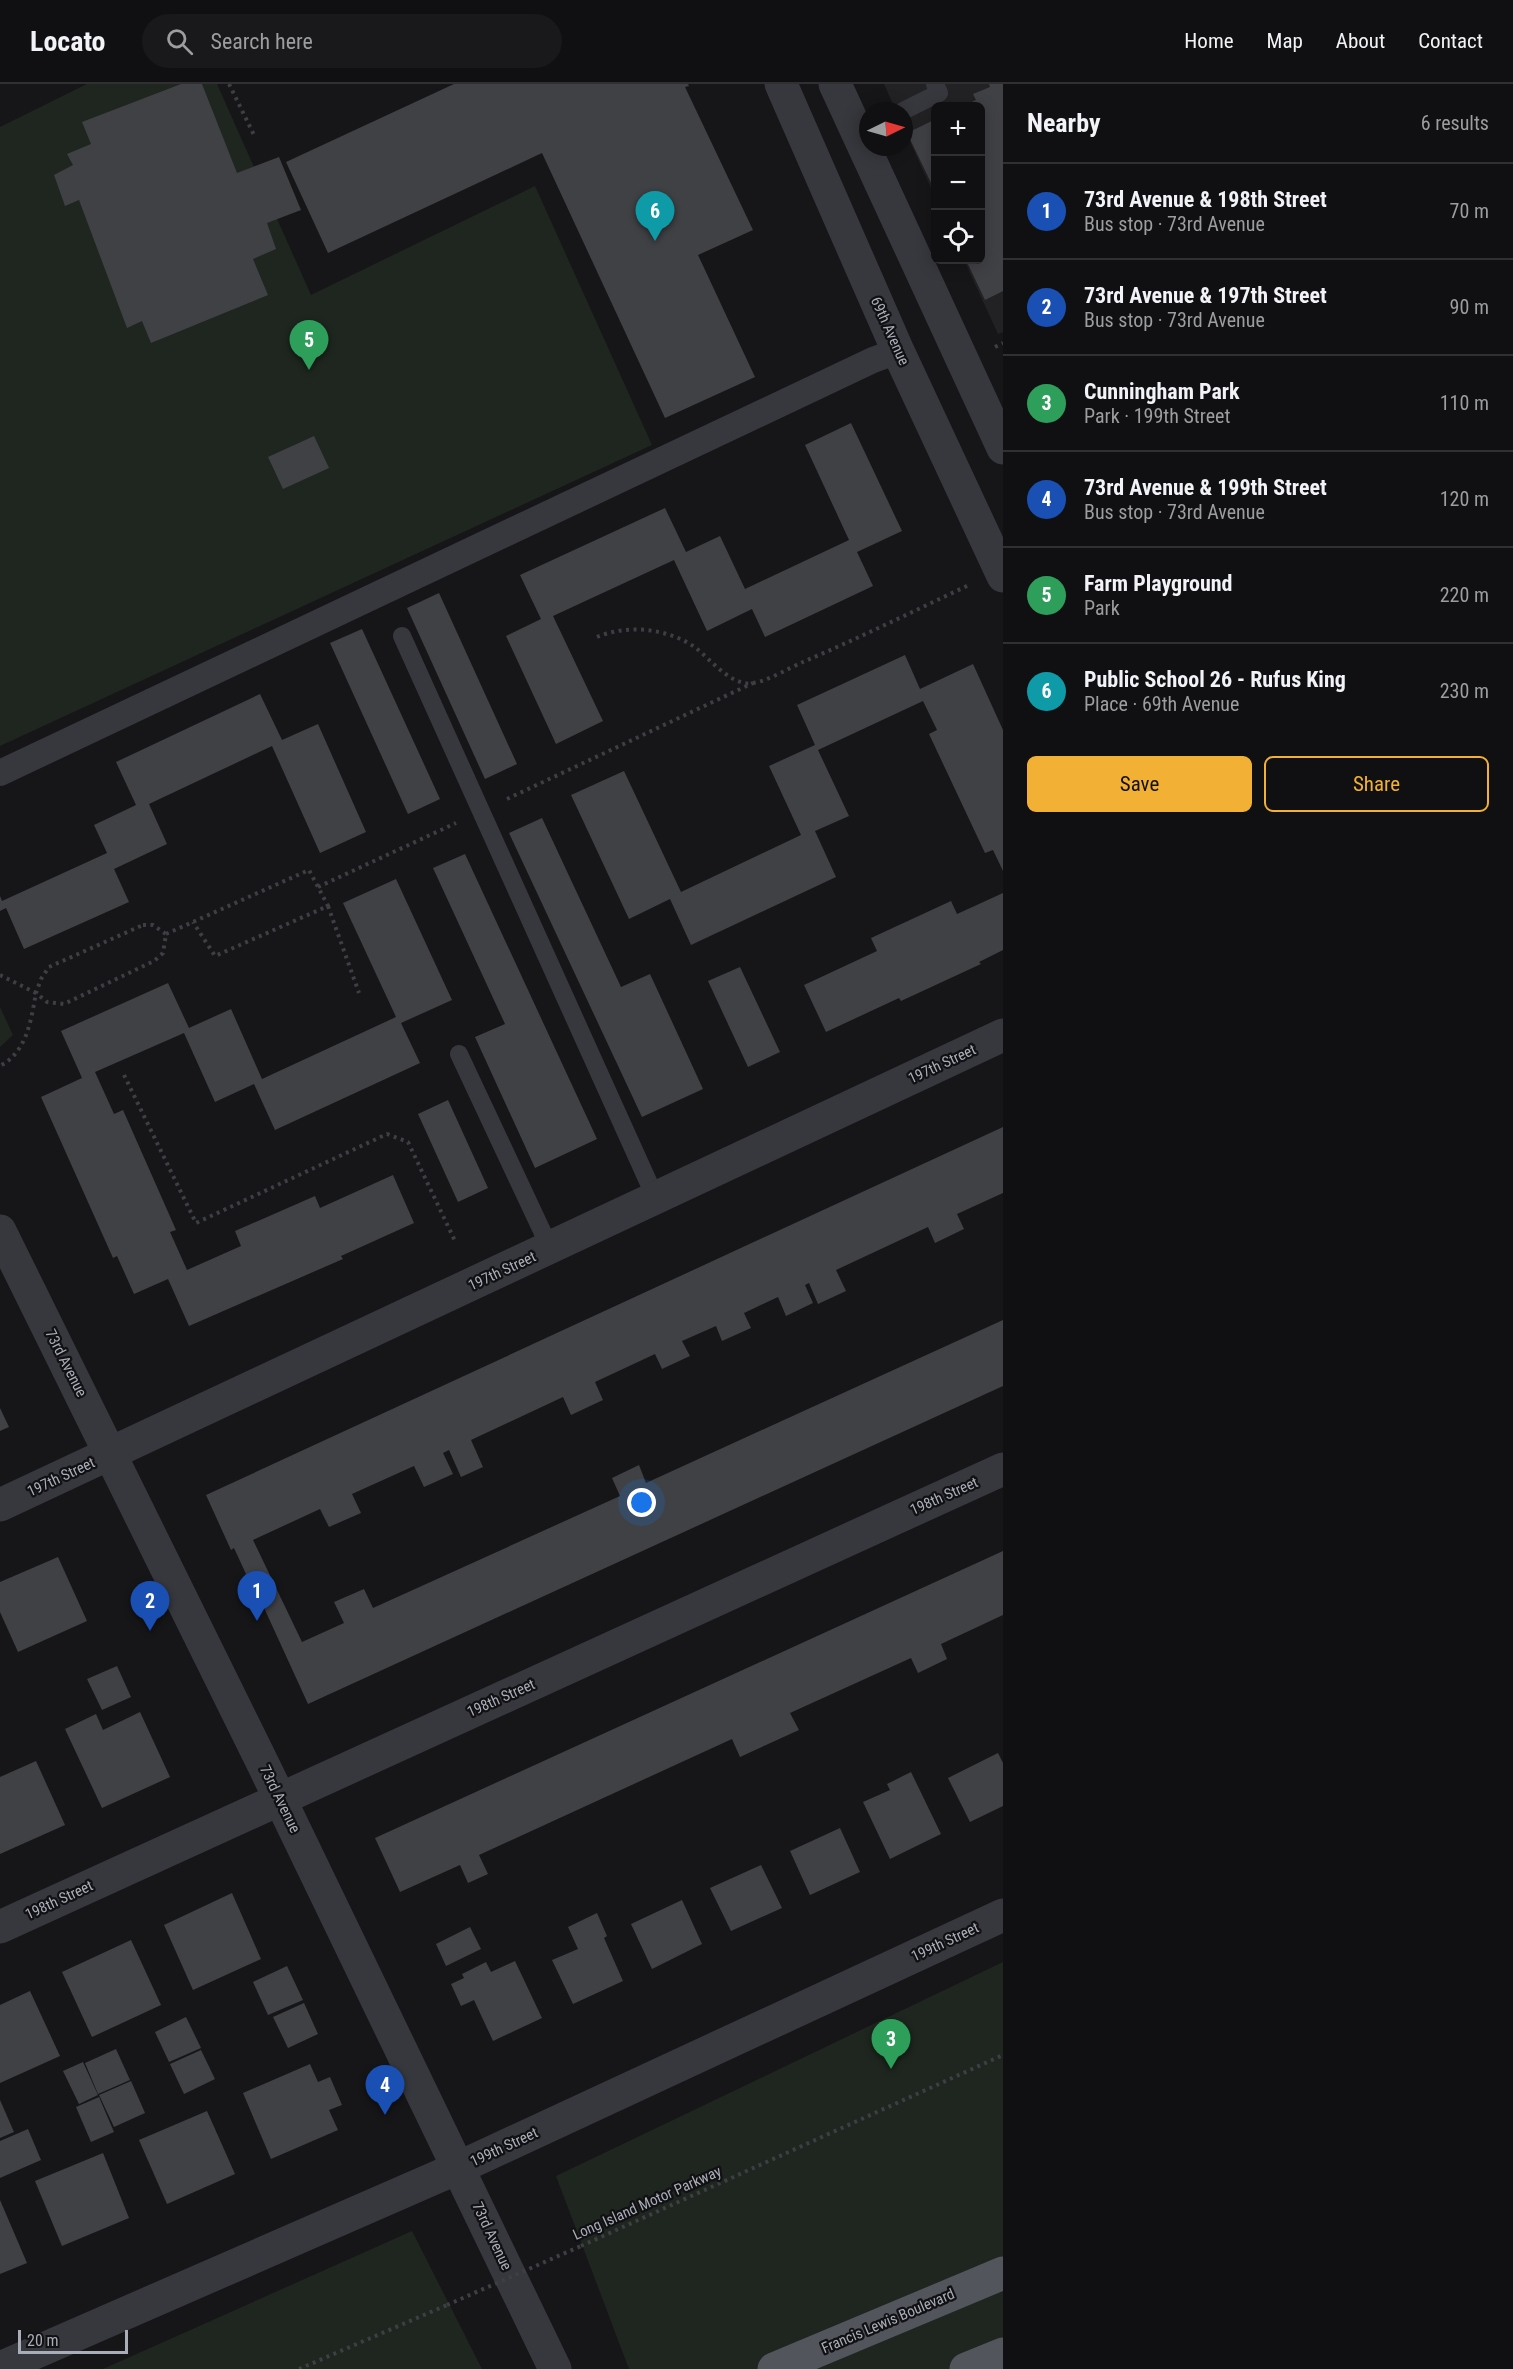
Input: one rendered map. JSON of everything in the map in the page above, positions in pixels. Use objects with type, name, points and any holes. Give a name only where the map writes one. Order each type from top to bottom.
[{"type":"main road","name":"Francis Lewis Boulevard","points":[[774,2369],[1003,2273]]},
{"type":"main road","points":[[966,2369],[1003,2354]]},
{"type":"street","name":"69th Avenue","points":[[781,84],[898,351],[990,579]]},
{"type":"street","points":[[835,84],[859,125]]},
{"type":"street","points":[[874,156],[1003,448]]},
{"type":"street","points":[[0,772],[873,360],[898,351]]},
{"type":"street","name":"197th Street","points":[[0,1505],[1003,1035]]},
{"type":"street","name":"73rd Avenue","points":[[0,1231],[460,2167],[555,2369]]},
{"type":"street","name":"198th Street","points":[[0,1927],[1003,1469]]},
{"type":"street","name":"199th Street","points":[[0,2368],[460,2167],[1003,1915]]},
{"type":"lane","points":[[913,106],[939,93],[935,84]]},
{"type":"lane","points":[[402,636],[656,1199]]},
{"type":"lane","points":[[459,1054],[550,1248]]},
{"type":"path","points":[[229,84],[255,137]]},
{"type":"path","points":[[318,887],[753,683],[990,579]]},
{"type":"path","points":[[597,638],[607,633],[629,629],[653,630],[694,647],[739,682],[753,683]]},
{"type":"path","points":[[166,934],[309,870],[328,906],[359,993]]},
{"type":"path","points":[[193,922],[215,956],[328,906]]},
{"type":"path","points":[[0,1066],[10,1061],[29,1032],[36,993],[49,967],[143,925],[153,925],[166,934]]},
{"type":"path","points":[[0,975],[36,993],[48,1002],[64,1004],[154,961],[163,953],[166,934]]},
{"type":"path","points":[[124,1075],[196,1223],[387,1134],[408,1142],[455,1241]]},
{"type":"path","name":"Long Island Motor Parkway","points":[[299,2369],[447,2306],[1003,2055]]},
{"type":"shaded area","points":[[87,84],[217,84],[311,295],[535,186],[652,445],[0,746],[0,127]]},
{"type":"shaded area","points":[[884,84],[1003,84],[1003,332],[998,334],[966,264],[985,264],[985,102],[931,102],[931,188],[913,148],[913,102],[892,102]]},
{"type":"shaded area","points":[[0,1007],[13,1035],[0,1047]]},
{"type":"shaded area","points":[[1003,1962],[1003,2369],[629,2369],[556,2176]]},
{"type":"shaded area","points":[[412,2231],[482,2369],[103,2369]]},
{"type":"building","points":[[181,84],[202,84],[237,173],[279,157],[301,210],[267,223],[276,249],[253,259],[268,295],[151,343],[142,321],[127,328],[79,200],[65,206],[54,175],[73,165],[67,154],[91,144],[82,122]]},
{"type":"building","points":[[454,84],[688,84],[689,86],[685,87],[753,230],[698,255],[755,377],[665,418],[542,153],[328,253],[286,162]]},
{"type":"building","points":[[989,84],[1003,84],[1003,291],[985,300],[968,264],[985,264],[985,102],[972,102],[976,100],[973,94],[990,87]]},
{"type":"building","points":[[931,121],[931,183],[913,145],[913,130]]},
{"type":"building","points":[[851,423],[902,531],[857,552],[873,586],[765,637],[752,609],[707,631],[674,560],[553,616],[603,721],[556,744],[506,636],[541,619],[520,575],[665,508],[686,552],[720,536],[745,589],[849,540],[805,445]]},
{"type":"building","points":[[314,436],[329,468],[283,489],[268,457]]},
{"type":"building","points":[[439,593],[517,764],[485,779],[407,608]]},
{"type":"building","points":[[362,629],[440,799],[408,814],[330,643]]},
{"type":"building","points":[[905,655],[920,689],[973,664],[1003,730],[1003,871],[993,850],[985,853],[929,734],[937,730],[923,701],[818,750],[849,816],[815,831],[836,877],[691,945],[670,899],[629,919],[571,795],[624,771],[681,892],[801,835],[769,766],[815,745],[797,705]]},
{"type":"building","points":[[260,694],[282,740],[318,724],[366,832],[320,853],[272,746],[149,804],[167,844],[114,869],[129,902],[24,949],[6,908],[0,911],[0,896],[2,901],[107,853],[94,825],[136,805],[116,762]]},
{"type":"building","points":[[542,818],[621,987],[650,974],[703,1089],[642,1117],[509,833]]},
{"type":"building","points":[[465,854],[597,1139],[535,1168],[475,1037],[505,1024],[433,868]]},
{"type":"building","points":[[396,879],[452,1000],[401,1023],[420,1063],[275,1130],[254,1084],[215,1102],[184,1033],[95,1072],[114,1114],[123,1110],[176,1230],[170,1232],[187,1270],[241,1246],[235,1231],[315,1196],[320,1208],[393,1175],[414,1223],[341,1256],[343,1259],[189,1326],[168,1279],[134,1294],[117,1256],[113,1258],[41,1097],[82,1078],[61,1031],[168,983],[189,1028],[231,1009],[262,1079],[396,1017],[343,903]]},
{"type":"building","points":[[1003,893],[1003,950],[979,962],[981,964],[901,1001],[899,998],[826,1032],[804,985],[877,951],[871,938],[951,901],[957,914]]},
{"type":"building","points":[[740,967],[780,1052],[748,1067],[708,981]]},
{"type":"building","points":[[448,1100],[488,1188],[458,1202],[418,1114]]},
{"type":"building","points":[[1003,1127],[1003,1193],[957,1214],[964,1229],[935,1243],[928,1227],[836,1270],[846,1291],[818,1304],[809,1283],[805,1285],[813,1303],[786,1316],[778,1297],[744,1313],[751,1328],[722,1341],[716,1326],[682,1341],[690,1356],[662,1369],[655,1354],[595,1382],[603,1400],[571,1415],[563,1397],[471,1440],[483,1467],[461,1477],[449,1450],[443,1453],[453,1474],[424,1487],[414,1466],[352,1494],[361,1513],[329,1527],[320,1509],[253,1540],[302,1642],[344,1623],[334,1602],[364,1589],[373,1608],[620,1496],[612,1478],[639,1465],[646,1483],[1003,1320],[1003,1386],[308,1704],[260,1599],[258,1600],[234,1548],[231,1550],[206,1495]]},
{"type":"building","points":[[0,1408],[9,1427],[0,1431]]},
{"type":"building","points":[[1003,1551],[1003,1615],[941,1644],[947,1659],[918,1673],[911,1658],[790,1713],[799,1730],[740,1757],[732,1739],[479,1855],[488,1874],[468,1883],[460,1865],[400,1892],[375,1838]]},
{"type":"building","points":[[58,1557],[87,1621],[18,1652],[0,1612],[0,1582]]},
{"type":"building","points":[[117,1666],[131,1697],[102,1710],[87,1679]]},
{"type":"building","points":[[140,1712],[170,1777],[102,1808],[65,1729],[96,1714],[103,1730]]},
{"type":"building","points":[[998,1753],[1003,1763],[1003,1806],[970,1822],[948,1778]]},
{"type":"building","points":[[36,1761],[65,1825],[0,1854],[0,1777]]},
{"type":"building","points":[[911,1772],[941,1834],[890,1859],[863,1802],[890,1790],[887,1784]]},
{"type":"building","points":[[840,1828],[860,1872],[810,1895],[790,1851]]},
{"type":"building","points":[[761,1865],[782,1908],[731,1931],[710,1888]]},
{"type":"building","points":[[232,1893],[261,1959],[193,1990],[164,1925]]},
{"type":"building","points":[[682,1900],[702,1944],[652,1969],[631,1924]]},
{"type":"building","points":[[597,1913],[607,1936],[604,1938],[623,1981],[573,2004],[552,1960],[578,1949],[568,1927]]},
{"type":"building","points":[[470,1927],[481,1949],[446,1966],[436,1944]]},
{"type":"building","points":[[131,1940],[161,2005],[92,2037],[62,1972]]},
{"type":"building","points":[[515,1961],[542,2018],[493,2041],[474,2000],[461,2006],[451,1984],[464,1978],[462,1974],[486,1962],[491,1972]]},
{"type":"building","points":[[287,1966],[303,2000],[268,2015],[253,1982]]},
{"type":"building","points":[[30,1991],[60,2056],[0,2083],[0,2005]]},
{"type":"building","points":[[304,2003],[318,2034],[288,2048],[273,2017]]},
{"type":"building","points":[[186,2017],[201,2048],[169,2062],[155,2032]]},
{"type":"building","points":[[116,2049],[130,2080],[98,2094],[85,2063]]},
{"type":"building","points":[[201,2050],[215,2079],[184,2094],[170,2064]]},
{"type":"building","points":[[83,2062],[98,2095],[79,2104],[63,2071]]},
{"type":"building","points":[[310,2064],[318,2082],[330,2077],[342,2105],[329,2110],[338,2130],[271,2159],[243,2093]]},
{"type":"building","points":[[131,2081],[145,2113],[114,2127],[99,2095]]},
{"type":"building","points":[[99,2097],[114,2132],[91,2142],[76,2107]]},
{"type":"building","points":[[0,2100],[14,2132],[0,2138]]},
{"type":"building","points":[[207,2111],[235,2174],[167,2204],[139,2140]]},
{"type":"building","points":[[28,2129],[41,2160],[0,2178],[0,2141]]},
{"type":"building","points":[[103,2153],[129,2218],[62,2246],[35,2181]]},
{"type":"building","points":[[0,2200],[27,2263],[0,2274]]},
{"type":"place","name":"Public School 26 - Rufus King","points":[[655,241]]},
{"type":"place","name":"Farm Playground","points":[[309,370]]},
{"type":"place","name":"73rd Avenue & 198th Street","points":[[257,1621]]},
{"type":"place","name":"73rd Avenue & 197th Street","points":[[150,1631]]},
{"type":"place","name":"Cunningham Park","points":[[891,2069]]},
{"type":"place","name":"73rd Avenue & 199th Street","points":[[385,2115]]}]
